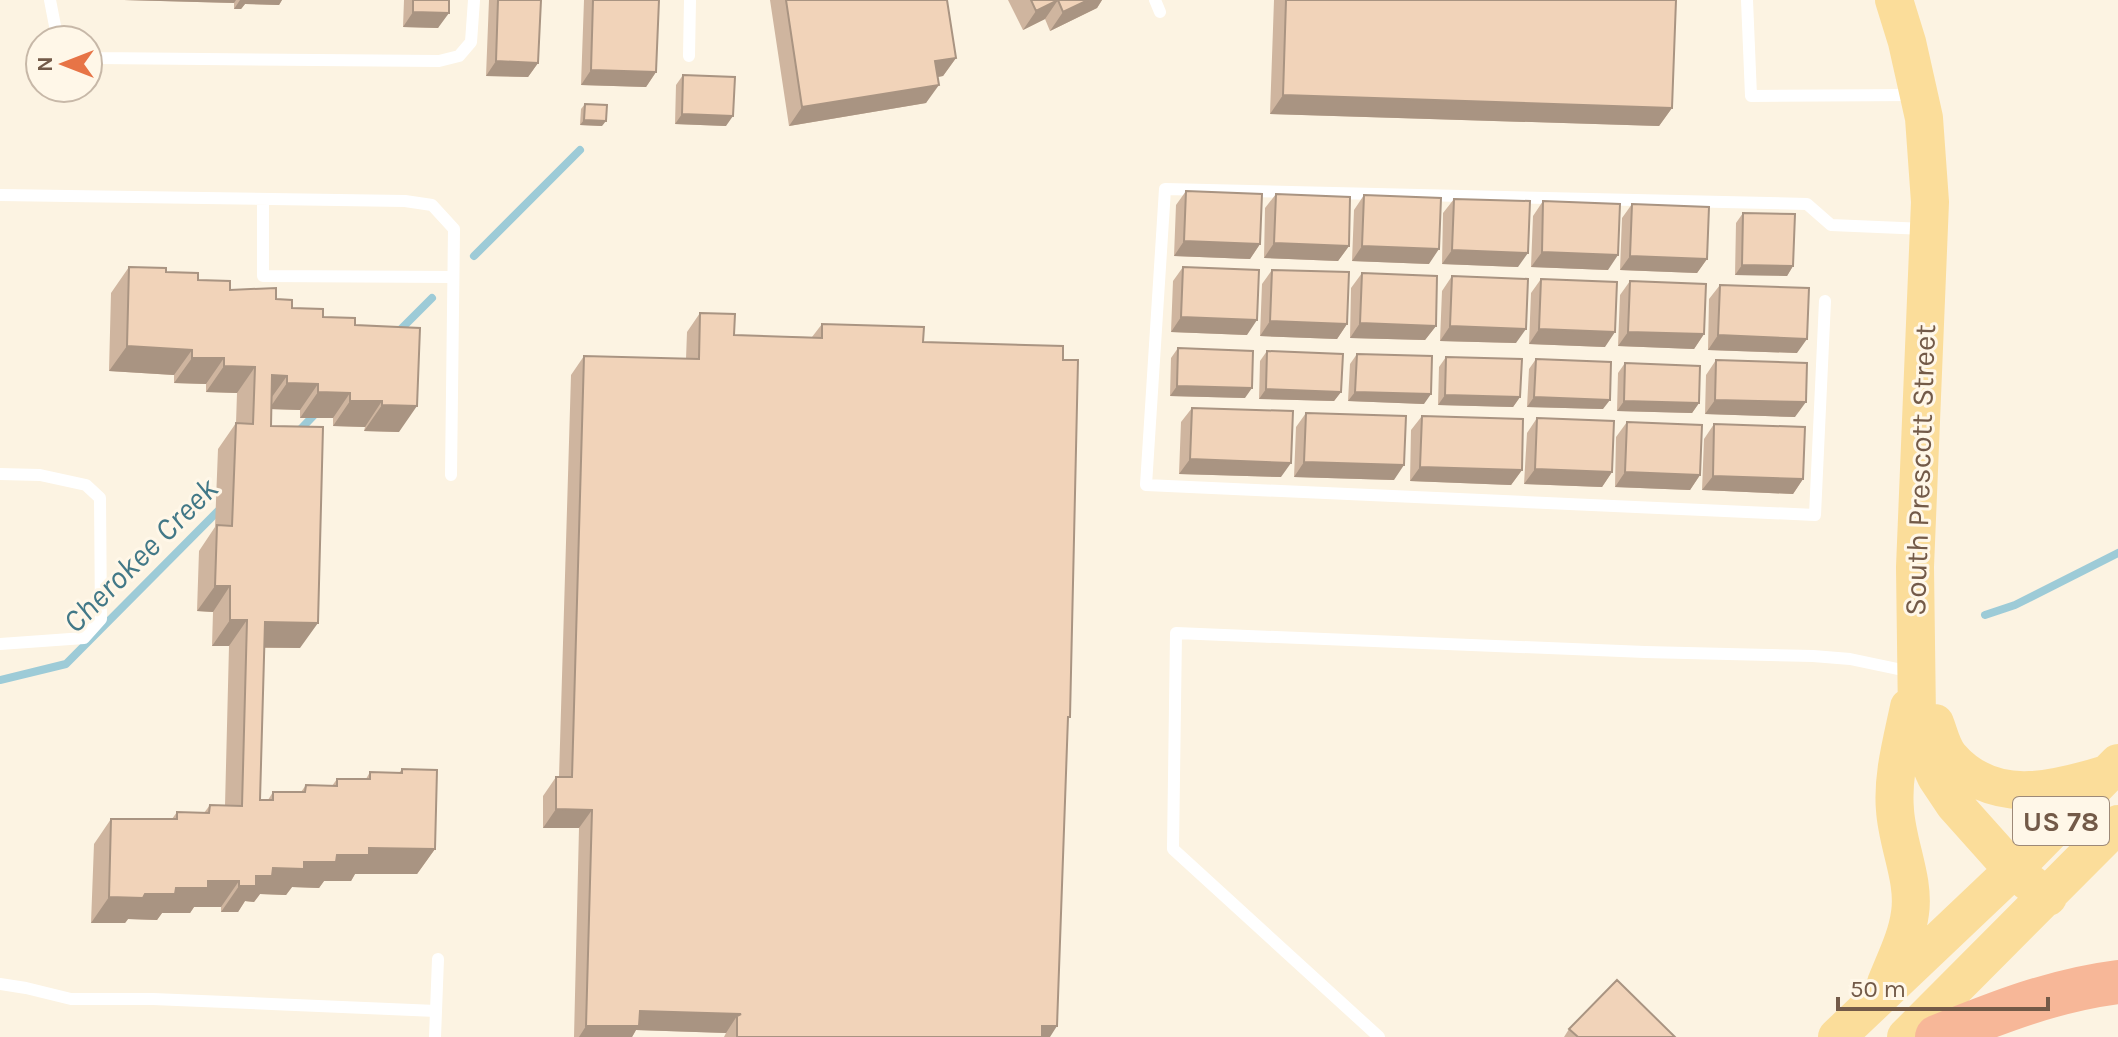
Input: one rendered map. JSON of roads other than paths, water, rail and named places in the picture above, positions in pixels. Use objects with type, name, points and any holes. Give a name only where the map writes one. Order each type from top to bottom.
[{"type":"highway","points":[[1937,1037],[2034,999],[2078,987],[2118,982]]},
{"type":"main road","name":"South Prescott Street","points":[[1894,0],[1924,118],[1930,202],[1915,567],[1917,718],[1926,755],[1954,804],[2013,870],[2048,897]]},
{"type":"main road","points":[[1915,673],[1948,755],[1972,777],[2001,790],[2025,792],[2062,788],[2113,768]]},
{"type":"main road","points":[[1882,994],[1911,911],[1895,810],[1897,769],[1915,673]]},
{"type":"main road","name":"US 78","points":[[1837,1037],[2013,870],[2113,768]]},
{"type":"main road","name":"US 78","points":[[1906,1037],[2118,824]]},
{"type":"lane","points":[[50,0],[55,24]]},
{"type":"lane","points":[[104,58],[439,61],[459,56],[471,42],[474,0]]},
{"type":"lane","points":[[689,56],[690,0]]},
{"type":"lane","points":[[1747,0],[1751,96],[1919,95]]},
{"type":"lane","points":[[1825,301],[1815,515],[1146,485],[1165,189],[1807,204],[1831,225],[1928,229]]},
{"type":"lane","points":[[0,195],[405,201],[432,205],[454,229],[451,475]]},
{"type":"lane","points":[[263,199],[263,276],[453,277]]},
{"type":"lane","points":[[0,474],[40,475],[86,485],[100,498],[101,619],[84,638],[0,644]]},
{"type":"lane","points":[[1379,1037],[1173,849],[1176,633],[1813,656],[1850,659],[1915,673]]},
{"type":"lane","points":[[435,1037],[438,959]]},
{"type":"lane","points":[[0,984],[71,999],[153,999],[436,1011]]},
{"type":"waterway","name":"Cherokee Creek","points":[[474,256],[580,150]]},
{"type":"waterway","name":"Cherokee Creek","points":[[395,335],[432,298]]},
{"type":"waterway","name":"Cherokee Creek","points":[[296,434],[317,412]]},
{"type":"waterway","name":"Cherokee Creek","points":[[0,680],[66,664],[221,508]]},
{"type":"waterway","name":"Cherokee Creek","points":[[1985,615],[2015,605],[2118,553]]}]
